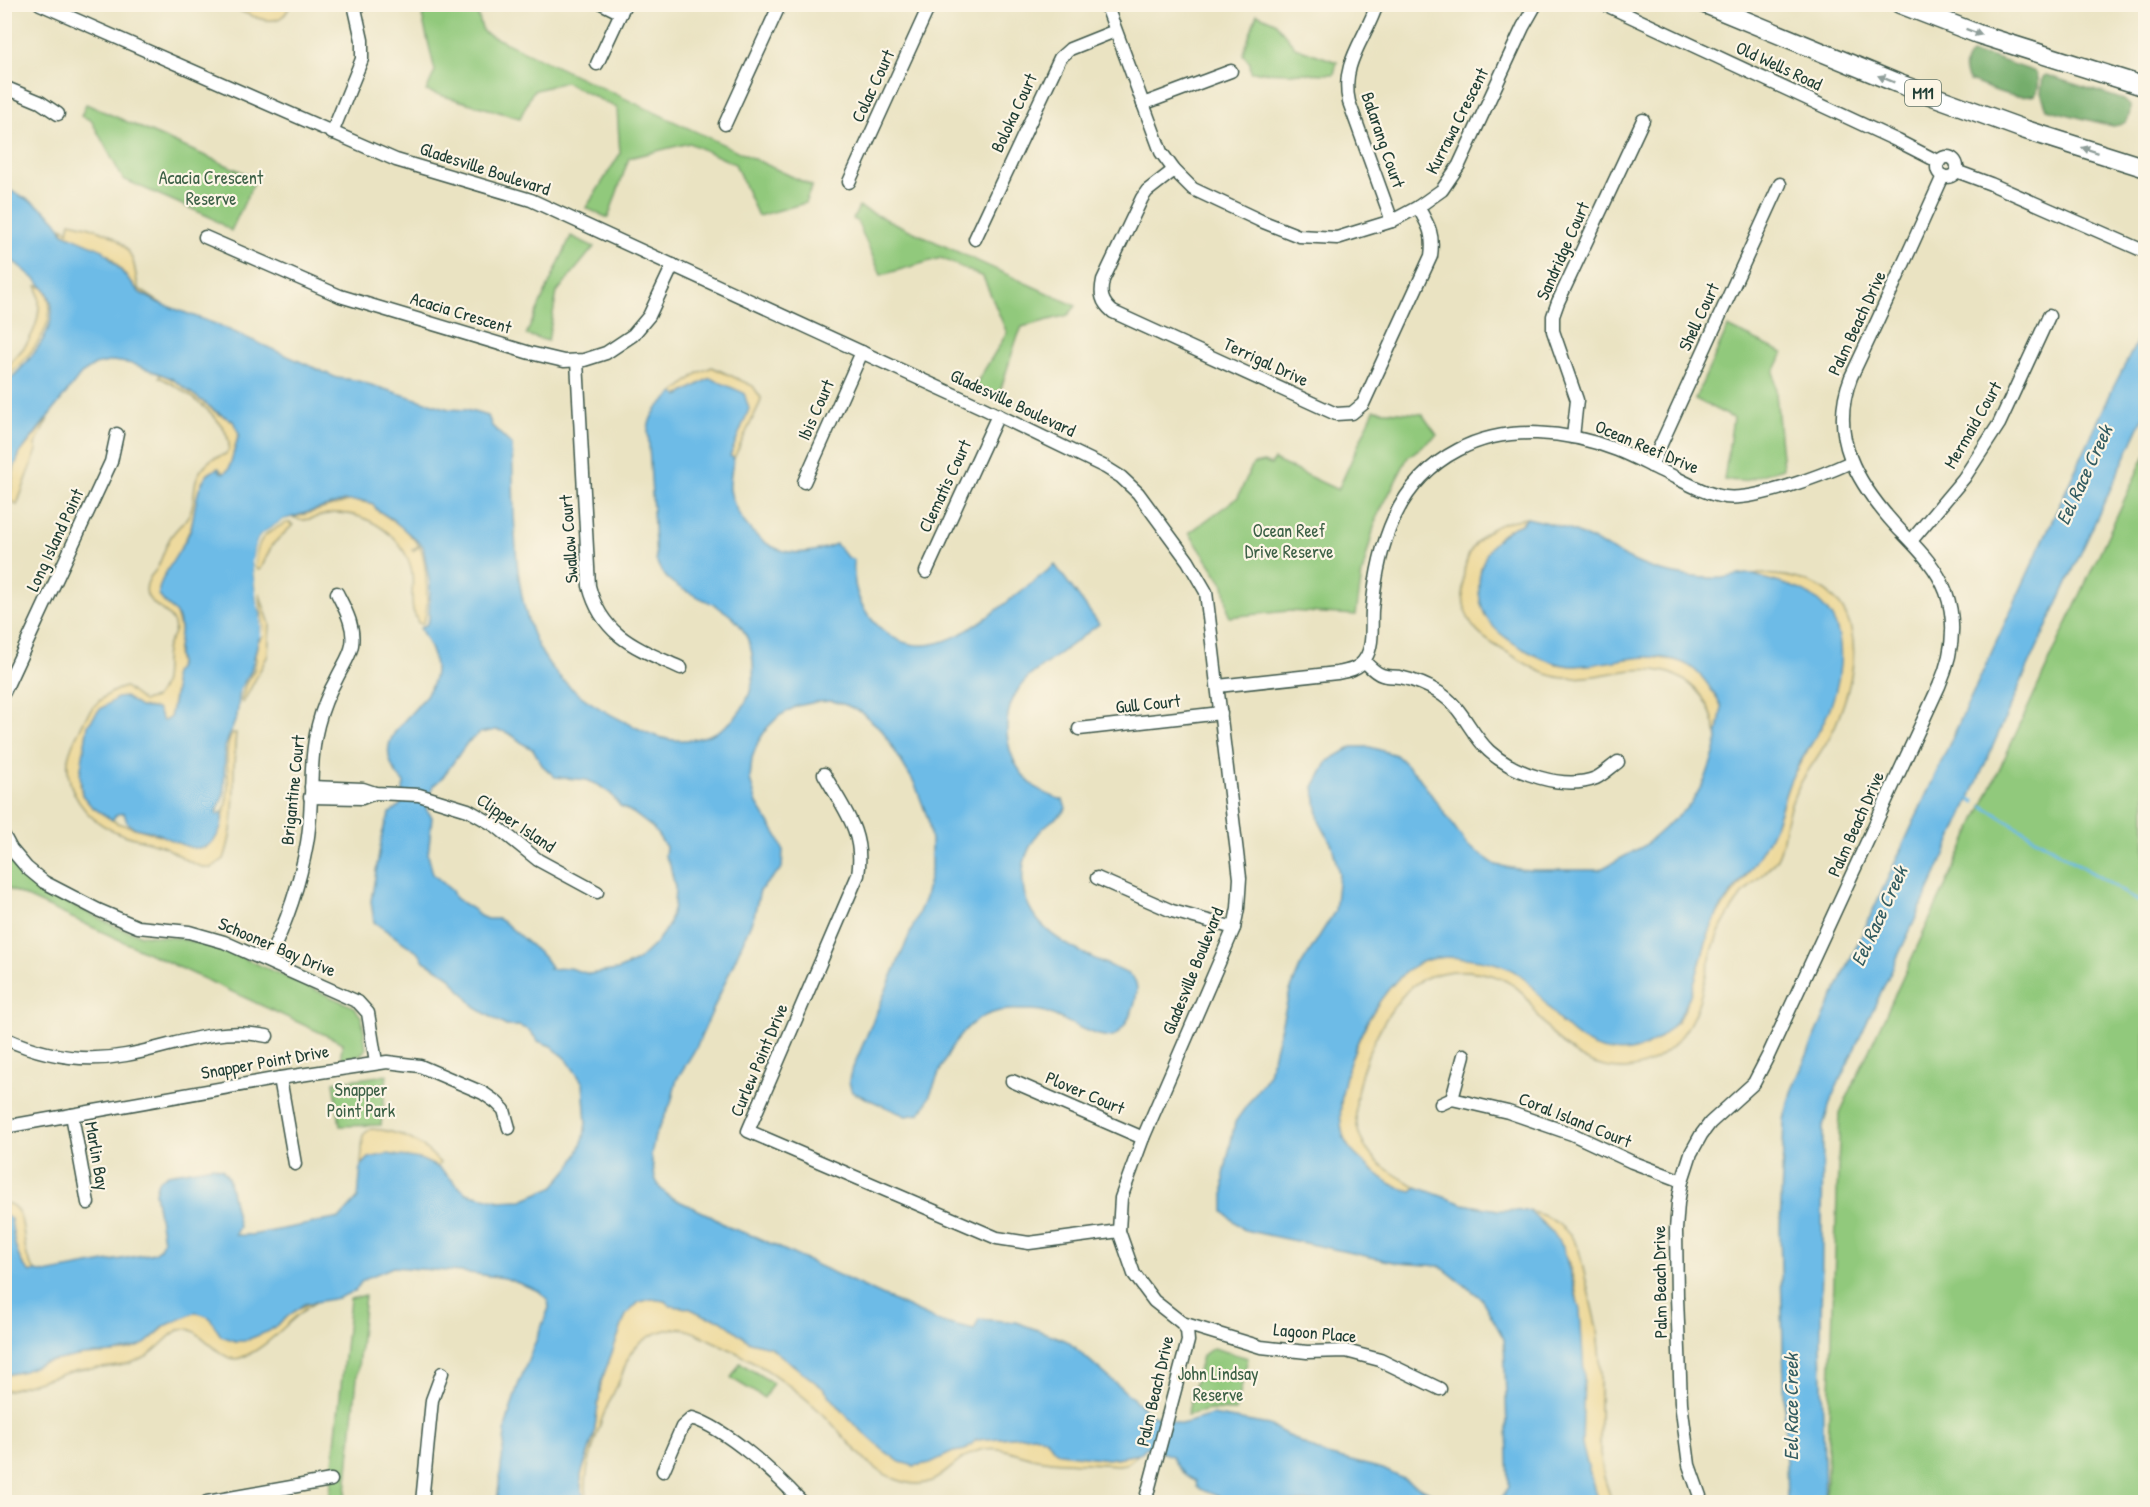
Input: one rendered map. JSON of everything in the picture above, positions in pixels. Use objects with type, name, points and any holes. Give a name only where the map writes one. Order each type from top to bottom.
[{"type":"highway","name":"M11","points":[[1705,4],[1897,83],[2026,130],[2145,168]]},
{"type":"highway","points":[[1900,4],[1978,34],[2145,87]]},
{"type":"street","name":"Gladesville Boulevard","points":[[40,4],[396,160],[531,200],[1105,467],[1121,477],[1138,493],[1188,561],[1206,592],[1240,878],[1234,928],[1143,1138],[1121,1198],[1119,1231],[1127,1260],[1142,1288],[1154,1301],[1182,1323]]},
{"type":"street","points":[[332,133],[362,59],[362,40],[354,4]]},
{"type":"street","points":[[597,64],[623,9],[603,4]]},
{"type":"street","points":[[725,124],[780,4]]},
{"type":"street","name":"Colac Court","points":[[849,182],[930,4]]},
{"type":"street","name":"Kurrawa Crescent","points":[[1106,4],[1114,31],[1161,152],[1174,170],[1193,189],[1261,221],[1299,236],[1337,238],[1392,221],[1418,207],[1442,190],[1459,165],[1523,27],[1536,4]]},
{"type":"street","name":"Balarang Court","points":[[1377,4],[1351,62],[1346,87],[1349,102],[1392,221]]},
{"type":"street","name":"Kurrawa Crescent","points":[[1523,27],[1529,4]]},
{"type":"street","name":"Old Wells Road","points":[[1604,4],[1939,162]]},
{"type":"street","name":"Boloka Court","points":[[975,239],[1059,58],[1070,49],[1114,31]]},
{"type":"street","points":[[1143,104],[1231,71]]},
{"type":"street","points":[[4,87],[40,102],[58,114]]},
{"type":"street","name":"Sandridge Court","points":[[1573,437],[1576,400],[1553,331],[1553,316],[1643,120]]},
{"type":"street","points":[[1946,157],[1952,159],[1956,164],[1956,171],[1952,175],[1943,176],[1938,169],[1939,162],[1946,157]]},
{"type":"street","name":"Terrigal Drive","points":[[1174,170],[1147,192],[1132,216],[1103,280],[1101,290],[1103,301],[1113,312],[1336,414],[1352,413],[1363,404],[1431,256],[1432,231],[1418,207]]},
{"type":"street","points":[[1956,171],[1991,184],[2145,252]]},
{"type":"street","name":"Palm Beach Drive","points":[[1702,1503],[1689,1465],[1681,1403],[1676,1230],[1682,1181],[1691,1153],[1701,1135],[1710,1123],[1754,1083],[1768,1056],[1949,661],[1952,637],[1951,614],[1946,592],[1934,568],[1875,500],[1851,462],[1843,437],[1842,414],[1845,392],[1896,285],[1910,246],[1943,176]]},
{"type":"street","name":"Shell Court","points":[[1651,466],[1780,184]]},
{"type":"street","name":"Acacia Crescent","points":[[204,237],[340,296],[564,361],[577,361],[606,353],[633,335],[649,316],[673,265]]},
{"type":"street","name":"Mermaid Court","points":[[1911,541],[1964,478],[1999,424],[2049,316]]},
{"type":"street","name":"Ibis Court","points":[[804,482],[862,352]]},
{"type":"street","name":"Swallow Court","points":[[577,361],[584,514],[589,586],[593,602],[600,616],[623,640],[681,668]]},
{"type":"street","name":"Clematis Court","points":[[926,572],[998,416]]},
{"type":"street","name":"Ocean Reef Drive","points":[[1364,661],[1370,649],[1376,582],[1391,525],[1402,501],[1419,479],[1440,460],[1460,448],[1482,440],[1534,433],[1573,437],[1618,450],[1707,492],[1726,497],[1746,497],[1784,487],[1851,462]]},
{"type":"street","name":"Long Island Point","points":[[4,692],[113,458],[117,434]]},
{"type":"street","name":"Brigantine Court","points":[[268,960],[296,889],[307,842],[312,757],[318,723],[352,646],[348,615],[337,593]]},
{"type":"street","points":[[1218,686],[1337,673],[1353,670],[1364,661],[1382,675],[1418,682],[1439,692],[1466,718],[1475,735],[1489,751],[1508,765],[1527,774],[1564,782],[1582,781],[1596,778],[1618,762]]},
{"type":"street","name":"Gull Court","points":[[1079,729],[1221,713]]},
{"type":"street","name":"Curlew Point Drive","points":[[824,774],[857,833],[861,857],[858,875],[748,1131],[997,1238],[1029,1243],[1119,1231]]},
{"type":"street","name":"Clipper Island","points":[[310,792],[362,798],[375,793],[402,793],[430,797],[468,810],[496,826],[538,860],[597,892]]},
{"type":"street","name":"Schooner Bay Drive","points":[[4,836],[11,849],[35,875],[56,890],[98,910],[138,927],[184,931],[213,938],[268,960],[361,1004],[368,1013],[376,1062]]},
{"type":"street","points":[[1097,878],[1172,910],[1234,928]]},
{"type":"street","points":[[4,1038],[57,1056],[100,1058],[126,1055],[213,1034],[237,1033],[267,1036]]},
{"type":"street","name":"Coral Island Court","points":[[1464,1055],[1446,1102],[1508,1112],[1572,1134],[1632,1162],[1682,1181]]},
{"type":"street","name":"Snapper Point Drive","points":[[4,1127],[376,1062],[414,1064],[479,1091],[502,1108],[507,1116],[509,1128]]},
{"type":"street","points":[[280,1078],[295,1164]]},
{"type":"street","name":"Plover Court","points":[[1012,1081],[1143,1138]]},
{"type":"street","name":"Marlin Bay","points":[[72,1115],[88,1203]]},
{"type":"street","name":"Palm Beach Drive","points":[[1145,1503],[1188,1341],[1187,1330],[1182,1323]]},
{"type":"street","name":"Lagoon Place","points":[[1182,1323],[1261,1347],[1307,1352],[1346,1351],[1380,1360],[1440,1389]]},
{"type":"street","points":[[422,1503],[432,1400],[442,1373]]},
{"type":"street","points":[[663,1471],[682,1427],[692,1418],[707,1423],[762,1464],[802,1503]]},
{"type":"street","points":[[207,1503],[331,1480]]},
{"type":"green space","points":[[431,5],[475,5],[483,32],[812,186],[805,203],[758,216],[735,164],[689,143],[629,158],[608,218],[586,208],[620,154],[617,108],[565,82],[533,91],[520,118],[426,91],[435,71],[422,16]]},
{"type":"green space","points":[[1257,14],[1275,22],[1295,47],[1337,62],[1334,74],[1251,72],[1250,63],[1243,54]]},
{"type":"green space","points":[[1971,54],[1989,56],[2036,72],[2038,84],[2035,95],[2010,95],[1970,81],[1964,68]]},
{"type":"green space","points":[[2046,75],[2124,100],[2130,106],[2127,121],[2112,126],[2047,109],[2041,93],[2043,77]]},
{"type":"green space","name":"Acacia Crescent Reserve","points":[[86,104],[256,178],[231,231],[210,217],[123,179],[91,120],[81,116]]},
{"type":"green space","points":[[859,207],[1076,306],[1068,315],[1022,327],[998,398],[974,387],[1007,333],[983,277],[941,258],[881,275],[857,221],[853,219]]},
{"type":"green space","points":[[571,236],[594,247],[557,292],[548,341],[526,335]]},
{"type":"green space","points":[[1728,327],[1783,353],[1774,372],[1783,468],[1743,481],[1724,480],[1733,418],[1695,399]]},
{"type":"green space","name":"Ocean Reef Drive Reserve","points":[[1374,410],[1422,414],[1437,435],[1408,457],[1376,519],[1362,574],[1356,615],[1288,611],[1229,617],[1224,585],[1189,533],[1238,497],[1253,464],[1264,462],[1271,465],[1274,460],[1338,490]]},
{"type":"green space","points":[[2145,455],[2145,1502],[1826,1502],[1840,1113]]},
{"type":"green space","points":[[4,851],[42,890],[119,928],[141,935],[178,938],[223,949],[354,1007],[362,1018],[366,1049],[360,1055],[343,1059],[341,1053],[343,1043],[5,887]]},
{"type":"green space","name":"Snapper Point Park","points":[[387,1075],[381,1125],[340,1126],[334,1082]]},
{"type":"green space","points":[[365,1295],[345,1502],[329,1502],[350,1299]]},
{"type":"green space","name":"John Lindsay Reserve","points":[[1213,1348],[1248,1358],[1236,1411],[1209,1410],[1187,1415],[1202,1356]]},
{"type":"green space","points":[[740,1363],[773,1383],[764,1398],[731,1378]]},
{"type":"sand","points":[[227,5],[270,8],[274,5],[290,5],[279,19],[271,20],[253,16]]},
{"type":"sand","points":[[70,222],[99,230],[123,245],[133,261],[139,289],[165,306],[140,293],[109,255],[63,233],[62,227],[68,231]]},
{"type":"sand","points":[[37,286],[43,287],[49,299],[50,312],[47,325],[33,349],[5,378],[9,365],[25,346],[36,325],[39,310]]},
{"type":"sand","points":[[712,367],[753,386],[761,398],[734,458],[730,456],[710,378],[678,396],[674,393],[698,373]]},
{"type":"sand","points":[[161,373],[179,383],[217,413],[233,421],[239,433],[229,469],[224,473],[218,468],[208,474],[201,486],[191,527],[159,591],[164,602],[176,613],[181,632],[177,653],[179,665],[174,673],[175,690],[170,718],[163,722],[157,709],[140,707],[125,697],[87,730],[80,785],[82,795],[92,807],[117,823],[205,848],[215,836],[225,811],[228,786],[228,746],[232,734],[236,733],[232,827],[224,859],[211,868],[192,863],[162,846],[104,826],[94,819],[79,802],[68,771],[68,759],[73,743],[88,714],[103,697],[125,687],[143,701],[155,698],[162,686],[167,647],[175,630],[169,617],[149,599],[146,587],[174,532],[190,514],[195,484],[202,468],[229,449],[227,435],[221,424],[190,396],[159,377]]},
{"type":"sand","points":[[48,419],[35,445],[37,450],[17,505],[8,498],[14,468],[20,453]]},
{"type":"sand","points":[[352,500],[373,504],[377,510],[402,527],[419,545],[413,551],[420,546],[427,586],[425,618],[422,624],[418,623],[413,610],[412,573],[407,556],[383,529],[373,522],[349,514],[332,513],[305,520],[292,518]]},
{"type":"sand","points":[[1527,518],[1522,525],[1510,529],[1498,538],[1487,553],[1481,568],[1480,600],[1486,617],[1495,627],[1556,664],[1575,666],[1643,656],[1674,660],[1690,665],[1705,679],[1722,707],[1717,737],[1704,699],[1690,685],[1672,674],[1646,669],[1578,678],[1556,677],[1525,663],[1477,631],[1469,620],[1464,604],[1463,580],[1468,556],[1481,537],[1493,528],[1512,520]]},
{"type":"sand","points":[[288,522],[293,525],[272,545],[261,569],[258,570],[255,567],[257,549],[263,538],[267,533]]},
{"type":"sand","points":[[1750,574],[1786,576],[1813,584],[1833,598],[1846,616],[1853,638],[1853,664],[1847,693],[1836,724],[1794,798],[1776,860],[1743,894],[1722,926],[1691,1022],[1668,1050],[1652,1061],[1635,1067],[1619,1069],[1586,1060],[1571,1051],[1541,1020],[1523,993],[1497,977],[1478,972],[1459,971],[1441,973],[1422,980],[1406,992],[1384,1022],[1374,1041],[1359,1082],[1356,1102],[1357,1122],[1365,1147],[1385,1168],[1417,1187],[1412,1191],[1391,1184],[1361,1161],[1347,1145],[1340,1121],[1341,1098],[1356,1046],[1368,1021],[1382,998],[1412,967],[1435,958],[1464,957],[1506,967],[1530,984],[1562,1024],[1676,1023],[1684,1011],[1710,930],[1718,913],[1745,878],[1776,824],[1790,781],[1825,720],[1839,668],[1840,646],[1836,627],[1828,612],[1822,606],[1771,581]]},
{"type":"sand","points":[[259,593],[270,624],[268,655],[243,703],[241,701],[245,685],[254,670],[258,641],[263,636],[264,630]]},
{"type":"sand","points":[[370,1129],[409,1138],[440,1163],[437,1167],[420,1159],[369,1158],[361,1166],[363,1135]]},
{"type":"sand","points":[[5,1203],[14,1206],[19,1213],[27,1254],[30,1264],[36,1271],[30,1273],[17,1254],[8,1216],[5,1215]]},
{"type":"sand","points":[[1529,1211],[1557,1223],[1570,1234],[1579,1250],[1597,1329],[1600,1361],[1600,1453],[1604,1477],[1612,1502],[1598,1502],[1583,1452],[1580,1420],[1579,1321],[1572,1272],[1556,1237]]},
{"type":"sand","points":[[652,1299],[665,1301],[671,1306],[689,1308],[721,1320],[750,1342],[770,1347],[824,1389],[852,1422],[883,1450],[914,1466],[965,1450],[976,1440],[1034,1435],[1047,1439],[1060,1453],[1117,1458],[1139,1454],[1126,1464],[1118,1465],[1047,1461],[991,1448],[972,1453],[928,1482],[917,1484],[904,1482],[891,1478],[870,1463],[812,1404],[772,1373],[702,1336],[687,1330],[676,1329],[650,1336],[630,1355],[604,1414],[592,1449],[586,1482],[588,1502],[585,1502],[581,1475],[594,1435],[601,1382],[626,1315],[639,1302]]},
{"type":"sand","points":[[316,1302],[261,1347],[240,1358],[233,1359],[225,1356],[195,1332],[181,1329],[142,1359],[118,1366],[70,1372],[5,1391],[4,1375],[72,1357],[136,1348],[151,1340],[178,1317],[186,1314],[195,1312],[207,1315],[235,1341],[258,1335],[295,1310]]},
{"type":"water","points":[[5,188],[46,212],[59,225],[63,233],[103,250],[140,293],[159,303],[218,325],[337,378],[355,380],[449,409],[466,410],[488,416],[492,426],[512,445],[514,525],[519,581],[532,633],[543,655],[569,687],[591,703],[614,717],[656,736],[689,740],[721,729],[738,714],[747,700],[752,686],[753,670],[752,654],[745,633],[734,619],[720,608],[676,585],[664,575],[656,560],[648,430],[654,413],[674,393],[678,396],[710,378],[744,393],[749,409],[730,456],[734,458],[730,490],[740,516],[751,531],[765,543],[781,550],[797,553],[836,544],[847,557],[854,560],[856,588],[866,612],[893,638],[909,644],[924,645],[939,643],[954,637],[983,620],[1055,565],[1099,624],[1029,677],[1015,696],[1010,709],[1007,723],[1008,737],[1010,751],[1016,764],[1034,786],[1063,800],[1066,808],[1061,815],[1039,832],[1032,844],[1024,863],[1023,888],[1036,918],[1059,940],[1133,978],[1137,992],[1132,1010],[1123,1027],[1112,1037],[1104,1036],[1042,1011],[999,1011],[982,1017],[968,1027],[957,1040],[947,1055],[925,1107],[919,1114],[906,1116],[852,1092],[849,1082],[850,1075],[925,898],[931,870],[928,819],[915,784],[882,730],[861,712],[832,701],[797,706],[779,716],[767,728],[752,758],[750,779],[757,804],[778,837],[783,850],[782,868],[760,890],[754,916],[728,976],[696,1048],[677,1079],[671,1103],[655,1136],[651,1155],[655,1178],[660,1188],[670,1197],[707,1214],[728,1227],[756,1237],[940,1322],[974,1330],[979,1319],[1016,1322],[1067,1341],[1152,1415],[1182,1424],[1212,1415],[1269,1425],[1323,1454],[1383,1469],[1442,1498],[1488,1502],[1230,1502],[1197,1487],[1196,1481],[1181,1471],[1172,1456],[1147,1447],[1139,1454],[1108,1459],[1060,1453],[1047,1439],[1034,1435],[976,1440],[965,1450],[953,1452],[930,1463],[914,1466],[900,1462],[883,1450],[852,1422],[824,1389],[770,1347],[750,1342],[721,1320],[689,1308],[671,1306],[665,1301],[652,1299],[639,1302],[626,1315],[601,1382],[594,1435],[581,1475],[585,1502],[497,1502],[506,1425],[517,1388],[549,1308],[548,1300],[539,1291],[505,1278],[462,1272],[393,1267],[361,1282],[355,1291],[338,1298],[304,1304],[269,1331],[244,1341],[221,1336],[209,1317],[196,1312],[165,1326],[138,1347],[115,1353],[83,1355],[42,1363],[24,1371],[5,1375],[5,1215],[11,1219],[16,1248],[25,1267],[30,1273],[36,1271],[45,1273],[154,1253],[163,1241],[155,1192],[158,1181],[168,1174],[213,1166],[222,1169],[228,1177],[239,1227],[235,1234],[239,1235],[252,1235],[340,1218],[358,1198],[361,1166],[369,1158],[387,1154],[420,1159],[439,1168],[466,1193],[500,1201],[522,1200],[553,1187],[570,1167],[584,1137],[586,1123],[583,1083],[567,1060],[551,1046],[538,1041],[529,1030],[519,1026],[506,1026],[476,1008],[448,975],[424,961],[420,954],[374,922],[371,901],[383,830],[390,813],[401,804],[404,783],[392,765],[388,750],[392,737],[400,725],[422,701],[431,687],[435,666],[433,654],[420,628],[429,620],[430,585],[423,546],[392,519],[377,510],[373,504],[363,501],[344,501],[283,520],[260,535],[254,548],[252,562],[257,603],[261,614],[261,636],[251,671],[240,689],[237,716],[225,747],[224,794],[216,813],[218,815],[222,812],[222,823],[219,833],[209,845],[195,848],[179,844],[157,833],[134,827],[127,822],[124,813],[117,814],[112,820],[92,807],[82,795],[80,774],[88,725],[99,710],[117,698],[125,697],[140,707],[157,709],[163,721],[170,718],[175,691],[173,677],[179,663],[180,624],[175,612],[161,598],[159,588],[191,528],[201,485],[211,472],[219,468],[220,472],[224,473],[229,469],[239,434],[233,421],[171,378],[133,364],[113,361],[95,365],[81,374],[20,453],[14,468],[5,520],[5,384],[34,353],[49,327],[52,314],[51,300],[44,288],[5,255]],"holes":[[[503,731],[533,749],[542,765],[555,777],[587,780],[611,794],[620,806],[653,828],[666,847],[665,856],[670,865],[675,887],[674,906],[668,926],[655,944],[637,961],[618,970],[589,974],[569,968],[549,969],[551,967],[544,957],[505,923],[498,919],[487,919],[480,916],[455,898],[452,891],[433,874],[428,855],[432,817],[426,809],[433,786],[443,777],[467,743],[480,733]]]},
{"type":"water","name":"Eel Race Creek","points":[[2145,326],[2145,414],[2023,678],[1935,877],[1832,1097],[1823,1126],[1821,1341],[1825,1502],[1787,1502],[1780,1229],[1784,1120],[1791,1092],[2114,386]]},
{"type":"water","points":[[1527,518],[1577,533],[1634,561],[1661,571],[1707,578],[1749,574],[1801,590],[1815,599],[1828,612],[1835,623],[1840,649],[1838,678],[1831,705],[1792,777],[1768,841],[1717,914],[1694,983],[1680,1015],[1655,1041],[1631,1051],[1618,1052],[1595,1046],[1583,1041],[1573,1033],[1557,1018],[1530,984],[1517,973],[1499,964],[1479,960],[1439,958],[1424,961],[1406,972],[1388,989],[1359,1038],[1349,1065],[1342,1092],[1341,1117],[1344,1138],[1352,1151],[1371,1169],[1390,1183],[1406,1190],[1412,1191],[1417,1187],[1463,1204],[1498,1210],[1529,1211],[1552,1232],[1563,1247],[1580,1310],[1584,1374],[1582,1445],[1598,1502],[1499,1502],[1509,1487],[1504,1339],[1481,1298],[1440,1266],[1399,1263],[1244,1230],[1224,1212],[1224,1175],[1235,1122],[1269,1074],[1290,991],[1300,967],[1335,911],[1339,874],[1332,845],[1319,821],[1314,787],[1328,761],[1352,747],[1370,747],[1396,755],[1418,776],[1467,845],[1496,865],[1523,870],[1599,870],[1644,846],[1691,804],[1705,780],[1715,751],[1722,707],[1703,678],[1691,667],[1675,660],[1649,657],[1588,665],[1564,665],[1524,650],[1491,624],[1482,608],[1479,592],[1484,560],[1499,537]]},
{"type":"pier","points":[[292,518],[299,520],[284,523],[267,532],[257,548],[255,566],[264,630],[264,635],[261,637],[261,614],[257,603],[252,562],[254,548],[260,535],[283,520]]},
{"type":"waterway","points":[[1966,796],[1975,802]]},
{"type":"waterway","points":[[1983,806],[2146,906]]}]
